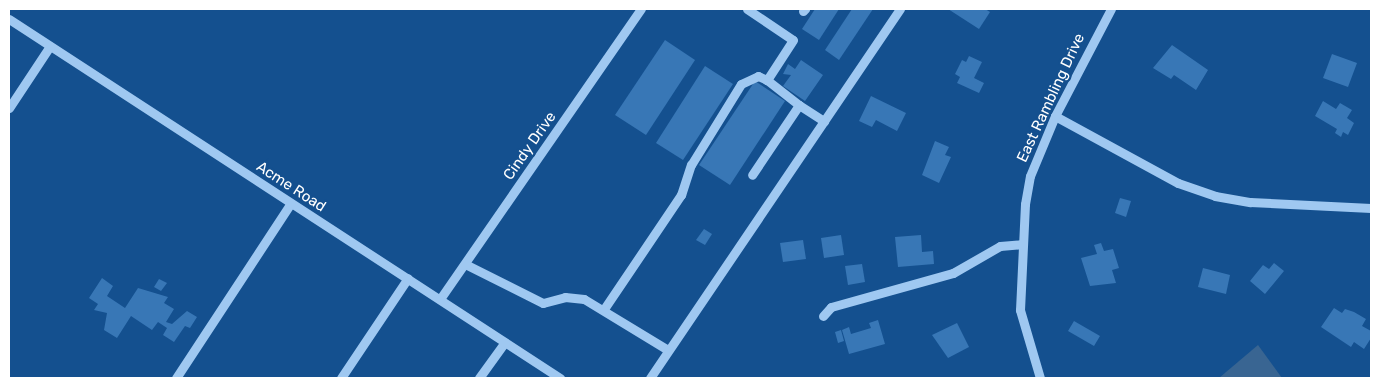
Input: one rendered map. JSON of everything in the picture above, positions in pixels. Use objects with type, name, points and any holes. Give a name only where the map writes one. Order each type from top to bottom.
[{"type":"street","name":"Cindy Drive","points":[[440,299],[641,9]]},
{"type":"street","points":[[748,9],[793,40],[767,80]]},
{"type":"street","points":[[650,378],[900,9]]},
{"type":"street","name":"East Rambling Drive","points":[[1040,378],[1020,310],[1021,244],[1030,176],[1055,116],[1110,9]]},
{"type":"street","name":"Acme Road","points":[[9,19],[560,378]]},
{"type":"street","points":[[9,108],[50,46]]},
{"type":"street","points":[[604,308],[672,209],[691,165],[741,84],[758,76],[767,80],[798,105],[824,121]]},
{"type":"street","points":[[752,176],[798,105]]},
{"type":"street","points":[[1055,116],[1178,183],[1215,196],[1250,202],[1371,208]]},
{"type":"street","points":[[176,378],[290,203]]},
{"type":"street","points":[[823,316],[831,307],[953,273],[1000,246],[1021,244]]},
{"type":"street","points":[[465,264],[543,302],[565,297],[584,299],[604,308],[668,350]]},
{"type":"street","points":[[341,378],[408,278]]},
{"type":"street","points":[[479,378],[505,342]]},
{"type":"water","points":[[1258,345],[1282,378],[1219,378]]},
{"type":"building","points":[[815,9],[839,9],[819,40],[802,29]]},
{"type":"building","points":[[852,9],[873,9],[839,60],[825,50]]},
{"type":"building","points":[[948,9],[985,9],[990,12],[979,29]]},
{"type":"building","points":[[665,40],[695,60],[646,135],[615,115]]},
{"type":"building","points":[[1172,45],[1208,70],[1196,90],[1174,75],[1171,79],[1153,68]]},
{"type":"building","points":[[1332,54],[1357,63],[1348,87],[1323,78]]},
{"type":"building","points":[[969,56],[982,62],[974,78],[984,83],[979,93],[957,83],[960,77],[955,74],[962,60],[966,62]]},
{"type":"building","points":[[801,60],[823,75],[805,101],[783,86],[791,75],[783,74],[788,64],[795,69]]},
{"type":"building","points":[[705,66],[733,84],[683,160],[656,143]]},
{"type":"building","points":[[755,81],[785,101],[730,185],[699,165]]},
{"type":"building","points":[[871,96],[906,113],[897,131],[876,120],[872,127],[859,121]]},
{"type":"building","points":[[1323,101],[1336,109],[1340,103],[1352,110],[1347,118],[1354,123],[1348,135],[1343,132],[1341,137],[1335,133],[1337,129],[1315,116]]},
{"type":"building","points":[[935,141],[949,147],[945,155],[951,157],[939,183],[922,175]]},
{"type":"building","points":[[1120,198],[1131,201],[1126,217],[1115,213]]},
{"type":"building","points":[[704,229],[712,234],[705,245],[696,240]]},
{"type":"building","points":[[841,235],[844,255],[824,258],[821,238]]},
{"type":"building","points":[[921,235],[922,252],[933,251],[934,264],[898,267],[895,237]]},
{"type":"building","points":[[803,240],[806,259],[783,262],[780,243]]},
{"type":"building","points":[[1101,243],[1104,251],[1113,249],[1119,268],[1112,270],[1116,283],[1090,286],[1081,258],[1097,254],[1094,245]]},
{"type":"building","points":[[1274,263],[1284,271],[1265,294],[1250,281],[1263,265],[1269,269]]},
{"type":"building","points":[[862,264],[865,282],[848,285],[845,266]]},
{"type":"building","points":[[1203,268],[1230,275],[1226,294],[1198,287]]},
{"type":"building","points":[[102,278],[113,286],[107,296],[125,308],[138,288],[168,297],[164,303],[174,309],[166,322],[172,324],[187,311],[197,317],[190,328],[185,326],[174,342],[163,335],[167,328],[158,322],[152,330],[131,316],[117,338],[104,330],[107,313],[94,310],[98,304],[89,298]]},
{"type":"building","points":[[159,279],[167,283],[161,291],[154,287]]},
{"type":"building","points":[[1334,308],[1342,313],[1345,309],[1354,312],[1366,319],[1362,326],[1371,331],[1371,338],[1364,349],[1354,342],[1351,347],[1321,327]]},
{"type":"building","points":[[878,320],[885,344],[849,354],[842,330],[849,327],[851,334],[871,328],[869,323]]},
{"type":"building","points":[[1074,321],[1100,336],[1094,346],[1068,331]]},
{"type":"building","points":[[957,323],[969,347],[948,358],[932,335]]},
{"type":"building","points":[[841,330],[844,341],[838,343],[835,332]]}]
